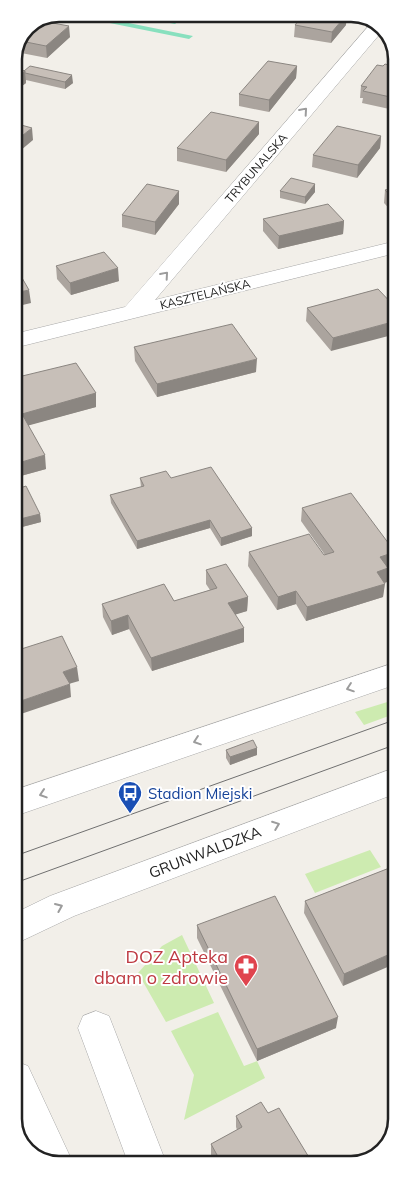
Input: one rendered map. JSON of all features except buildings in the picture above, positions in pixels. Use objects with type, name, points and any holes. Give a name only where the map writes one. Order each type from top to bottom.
[{"type":"street","name":"TRYBUNALSKA","points":[[133,312],[374,30]]},
{"type":"street","name":"KASZTELAŃSKA","points":[[23,339],[388,249]]},
{"type":"street","points":[[23,800],[388,677]]},
{"type":"street","name":"GRUNWALDZKA","points":[[23,925],[62,906],[388,783]]},
{"type":"street","points":[[96,1028],[145,1156]]},
{"type":"street","points":[[23,1096],[51,1156]]},
{"type":"green space","points":[[105,22],[125,22],[193,36],[189,39]]},
{"type":"green space","points":[[388,702],[388,716],[364,725],[355,712]]},
{"type":"green space","points":[[370,850],[381,867],[315,893],[305,874]]},
{"type":"green space","points":[[182,935],[214,1003],[166,1022],[138,973],[162,946]]},
{"type":"green space","points":[[218,1012],[244,1066],[257,1061],[265,1078],[184,1120],[194,1075],[171,1031]]},
{"type":"tram line","points":[[23,853],[388,722]]},
{"type":"tram line","points":[[23,880],[388,747]]},
{"type":"place","name":"Stadion Miejski","points":[[130,814]]},
{"type":"place","name":"DOZ Apteka dbam o zdrowie","points":[[246,987]]}]
